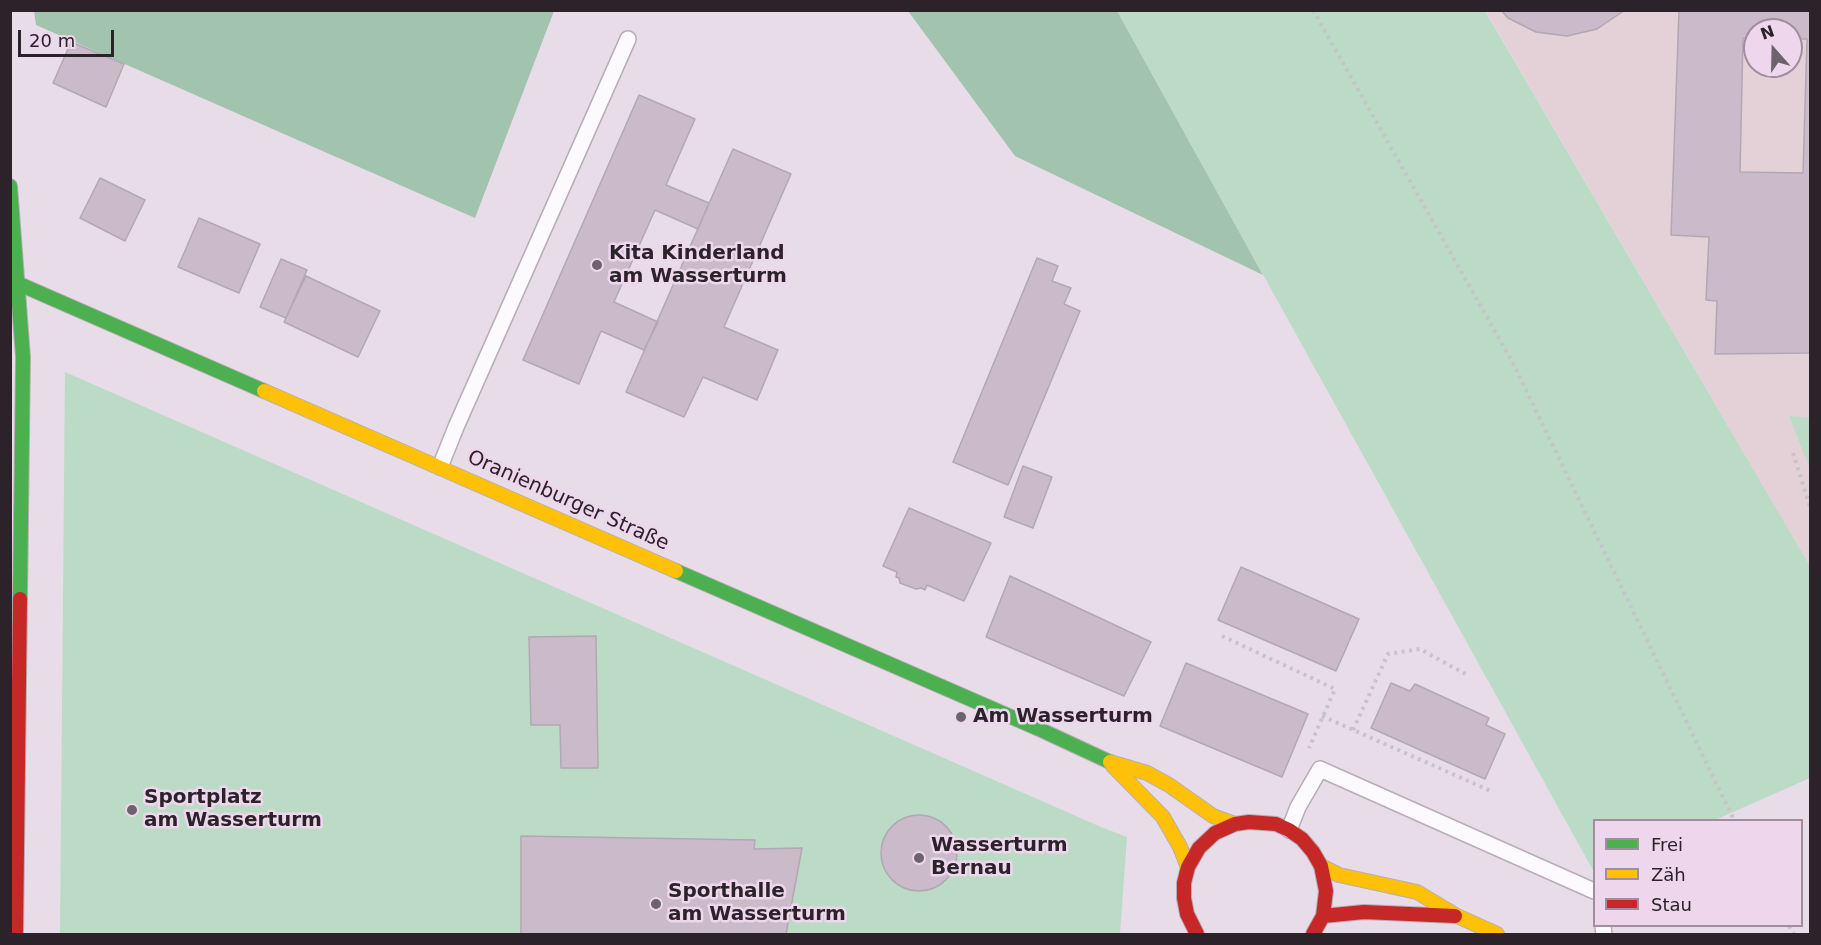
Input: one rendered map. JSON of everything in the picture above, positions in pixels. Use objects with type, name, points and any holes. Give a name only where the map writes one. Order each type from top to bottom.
[{"type":"main road","points":[[10,186],[14,282],[22,357],[16,934]]},
{"type":"main road","name":"Oranienburger Straße","points":[[14,282],[1040,729],[1108,761],[1147,773],[1169,785],[1213,816],[1235,824]]},
{"type":"main road","name":"Oranienburger Straße","points":[[1108,761],[1163,818],[1180,847],[1188,867]]},
{"type":"main road","points":[[1197,934],[1187,914],[1184,883],[1188,867],[1199,848],[1215,833],[1235,824],[1262,822],[1276,824],[1302,839],[1321,866],[1326,891],[1323,916],[1313,934]]},
{"type":"main road","points":[[1321,866],[1338,874],[1417,891],[1457,916],[1497,934]]},
{"type":"main road","points":[[1323,916],[1364,912],[1457,916]]},
{"type":"main road","points":[[1180,928],[1187,914]]},
{"type":"lane","points":[[440,467],[628,39]]},
{"type":"lane","points":[[1289,830],[1298,807],[1320,769],[1593,891]]},
{"type":"path","points":[[1313,10],[1513,363],[1734,819]]},
{"type":"path","points":[[1793,453],[1810,507]]},
{"type":"path","points":[[1222,636],[1335,689],[1308,749],[1320,769]]},
{"type":"path","points":[[1353,729],[1388,654],[1420,649],[1470,676]]},
{"type":"path","points":[[1322,716],[1493,792]]},
{"type":"shaded area","points":[[1485,11],[1810,11],[1810,566],[1491,20]]},
{"type":"green space","points":[[34,10],[554,11],[475,218],[36,25]]},
{"type":"green space","points":[[908,11],[1117,11],[1263,275],[1015,156]]},
{"type":"green space","points":[[1117,11],[1485,11],[1810,566],[1810,778],[1717,819],[1593,819],[1593,870]]},
{"type":"green space","points":[[65,372],[1127,837],[1120,934],[60,934]]},
{"type":"green space","points":[[1789,416],[1810,418],[1810,469]]},
{"type":"building","points":[[1501,10],[1625,10],[1597,29],[1567,36],[1536,32],[1508,18]]},
{"type":"building","points":[[1679,10],[1810,10],[1810,353],[1715,354],[1717,301],[1706,300],[1709,237],[1671,235]],"holes":[[[1743,18],[1803,18],[1803,39],[1807,39],[1803,173],[1740,172]]]},
{"type":"building","points":[[71,42],[124,64],[106,107],[53,83]]},
{"type":"building","name":"Kita Kinderland am Wasserturm","points":[[639,95],[695,119],[666,185],[709,203],[698,229],[655,210],[614,302],[658,322],[644,350],[601,331],[579,384],[523,360]]},
{"type":"building","points":[[733,149],[791,174],[724,327],[778,350],[757,400],[703,377],[684,417],[626,392]]},
{"type":"building","points":[[100,178],[145,200],[125,241],[80,218]]},
{"type":"building","points":[[199,218],[260,244],[239,293],[178,267]]},
{"type":"building","points":[[1037,258],[1058,266],[1052,281],[1071,288],[1064,304],[1080,311],[1008,485],[953,462]]},
{"type":"building","points":[[281,259],[307,270],[286,318],[260,307]]},
{"type":"building","points":[[306,276],[380,311],[358,357],[284,322]]},
{"type":"building","points":[[1023,466],[1052,477],[1033,528],[1004,517]]},
{"type":"building","points":[[909,508],[991,543],[964,601],[927,585],[925,590],[900,583],[899,578],[896,577],[897,572],[883,566]]},
{"type":"building","points":[[1241,567],[1359,619],[1336,671],[1218,620]]},
{"type":"building","points":[[1010,576],[1151,642],[1124,696],[986,637]]},
{"type":"building","points":[[596,636],[598,768],[561,768],[560,725],[531,725],[529,637]]},
{"type":"building","points":[[1186,663],[1308,714],[1282,777],[1160,726]]},
{"type":"building","points":[[1391,683],[1410,691],[1415,684],[1489,718],[1486,725],[1505,734],[1485,779],[1371,728]]},
{"type":"building","name":"Wasserturm Bernau","points":[[912,815],[926,815],[940,821],[951,832],[957,846],[954,868],[946,880],[926,891],[912,891],[898,885],[887,874],[881,860],[881,846],[887,832],[898,821]]},
{"type":"building","name":"Sporthalle am Wasserturm","points":[[521,836],[755,840],[754,849],[802,848],[786,934],[521,934]]},
{"type":"traffic: fast","points":[[10,186],[23,357],[20,599]]},
{"type":"traffic: fast","points":[[10,280],[264,391]]},
{"type":"traffic: fast","points":[[676,571],[1110,762]]},
{"type":"traffic: slow","points":[[264,391],[676,571]]},
{"type":"traffic: slow","points":[[1110,762],[1147,773],[1169,785],[1213,816],[1235,824]]},
{"type":"traffic: slow","points":[[1113,766],[1163,817],[1188,867]]},
{"type":"traffic: slow","points":[[1321,866],[1339,875],[1417,892],[1457,916],[1497,934]]},
{"type":"traffic: jam","points":[[16,934],[20,599]]},
{"type":"traffic: jam","points":[[1197,934],[1187,914],[1184,898],[1184,883],[1188,867],[1199,848],[1215,833],[1235,824],[1249,822],[1276,824],[1289,830],[1302,839],[1313,852],[1321,866],[1326,891],[1323,916],[1313,934]]},
{"type":"traffic: jam","points":[[1323,916],[1364,912],[1455,916]]},
{"type":"place","name":"Kita Kinderland am Wasserturm","points":[[597,265]]},
{"type":"place","name":"Am Wasserturm","points":[[961,717]]},
{"type":"place","name":"Sportplatz am Wasserturm","points":[[132,810]]},
{"type":"place","name":"Wasserturm Bernau","points":[[919,858]]},
{"type":"place","name":"Sporthalle am Wasserturm","points":[[656,904]]}]
